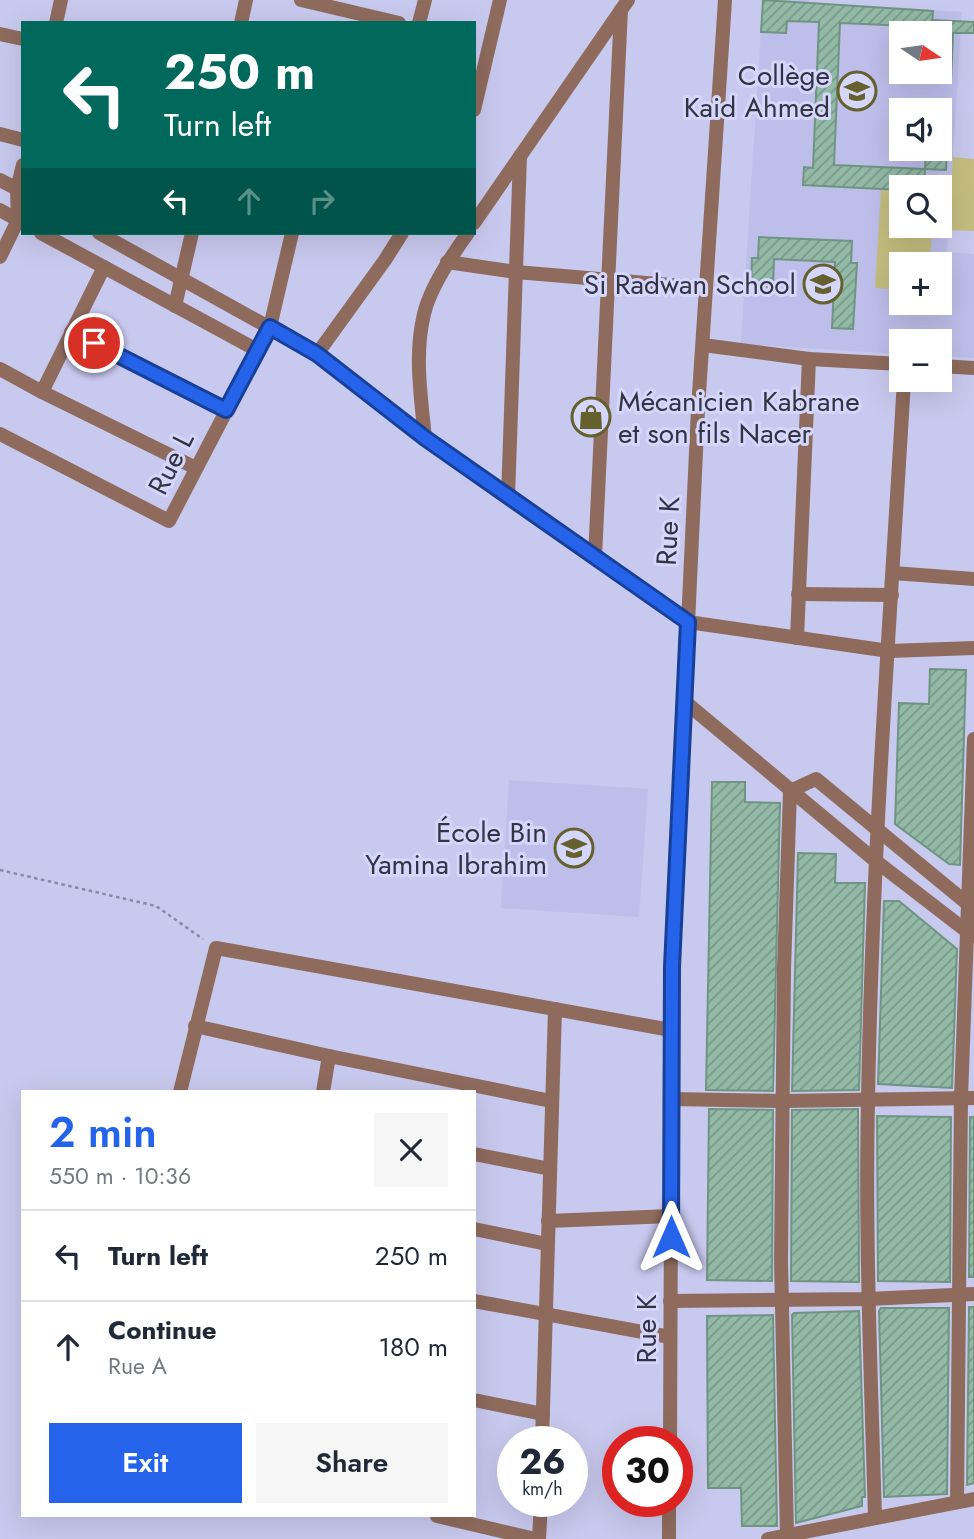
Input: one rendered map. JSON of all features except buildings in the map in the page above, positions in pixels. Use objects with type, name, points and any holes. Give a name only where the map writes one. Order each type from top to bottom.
[{"type":"street","points":[[56,21],[61,0]]},
{"type":"street","points":[[241,21],[246,0]]},
{"type":"street","points":[[302,0],[390,21]]},
{"type":"street","points":[[420,21],[425,0]]},
{"type":"street","points":[[476,102],[500,0]]},
{"type":"street","name":"Rue K","points":[[670,1426],[671,1030],[688,622],[725,0]]},
{"type":"street","points":[[476,220],[624,5]]},
{"type":"street","points":[[595,557],[624,5]]},
{"type":"street","points":[[0,34],[21,39]]},
{"type":"street","points":[[0,134],[21,139]]},
{"type":"street","points":[[508,497],[520,156]]},
{"type":"street","points":[[0,180],[20,191],[21,221],[0,257]]},
{"type":"street","points":[[0,210],[21,221]]},
{"type":"street","points":[[45,235],[257,350]]},
{"type":"street","points":[[42,392],[99,264],[103,235],[317,354],[425,438],[688,622],[889,651],[974,648]]},
{"type":"street","points":[[175,306],[192,235]]},
{"type":"street","name":"Rue L","points":[[0,434],[169,521],[270,327],[292,235]]},
{"type":"street","points":[[385,260],[391,235]]},
{"type":"street","points":[[317,354],[401,235]]},
{"type":"street","points":[[425,438],[418,365],[424,312],[447,262],[467,235]]},
{"type":"street","points":[[447,262],[516,272],[706,288]]},
{"type":"street","points":[[71,332],[226,410]]},
{"type":"street","points":[[703,345],[809,359],[889,363]]},
{"type":"street","points":[[796,638],[809,359]]},
{"type":"street","points":[[952,367],[974,368]]},
{"type":"street","points":[[0,369],[196,468]]},
{"type":"street","points":[[875,1518],[868,1299],[868,1099],[877,862],[903,392]]},
{"type":"street","points":[[893,573],[974,579]]},
{"type":"street","points":[[798,594],[892,595]]},
{"type":"street","points":[[684,701],[877,862],[971,935]]},
{"type":"street","points":[[957,1502],[967,1294],[974,739]]},
{"type":"street","points":[[790,791],[816,779],[972,907]]},
{"type":"street","points":[[788,1535],[782,1301],[784,969],[790,791]]},
{"type":"street","points":[[180,1090],[216,948],[671,1030]]},
{"type":"street","points":[[543,1426],[555,1009]]},
{"type":"street","points":[[195,1026],[551,1101]]},
{"type":"street","points":[[323,1090],[329,1056]]},
{"type":"street","points":[[671,1099],[783,1101],[968,1098]]},
{"type":"street","points":[[476,1154],[550,1169]]},
{"type":"street","points":[[548,1221],[671,1216]]},
{"type":"street","points":[[476,1228],[547,1244]]},
{"type":"street","points":[[670,1301],[868,1299],[967,1294]]},
{"type":"street","points":[[476,1301],[670,1337]]},
{"type":"street","points":[[476,1400],[543,1414]]},
{"type":"street","points":[[768,1539],[974,1499]]},
{"type":"street","points":[[442,1517],[537,1539],[539,1517]]},
{"type":"street","points":[[669,1517],[669,1539]]},
{"type":"path","points":[[0,870],[156,905],[216,948]]},
{"type":"shaded area","points":[[763,0],[809,0],[810,3],[962,12],[952,175],[889,175],[889,238],[948,238],[947,252],[889,252],[889,315],[952,315],[952,252],[974,254],[974,358],[952,357],[952,329],[889,329],[889,353],[741,344]]},
{"type":"shaded area","points":[[953,157],[974,159],[974,231],[952,230]]},
{"type":"shaded area","points":[[881,190],[889,190],[889,238],[931,238],[931,252],[889,252],[889,289],[875,288]]},
{"type":"shaded area","name":"École Bin Yamina Ibrahim","points":[[509,780],[648,789],[639,917],[501,908]]},
{"type":"place","name":"Collège Kaid Ahmed","points":[[857,91]]},
{"type":"place","name":"Si Radwan School","points":[[823,284]]},
{"type":"place","name":"Mécanicien Kabrane et son fils Nacer","points":[[591,417]]},
{"type":"place","name":"École Bin Yamina Ibrahim","points":[[574,848]]},
{"type":"route","points":[[94,343],[226,410],[270,327],[317,354],[425,438],[688,622],[672,967],[671,1237]]}]
